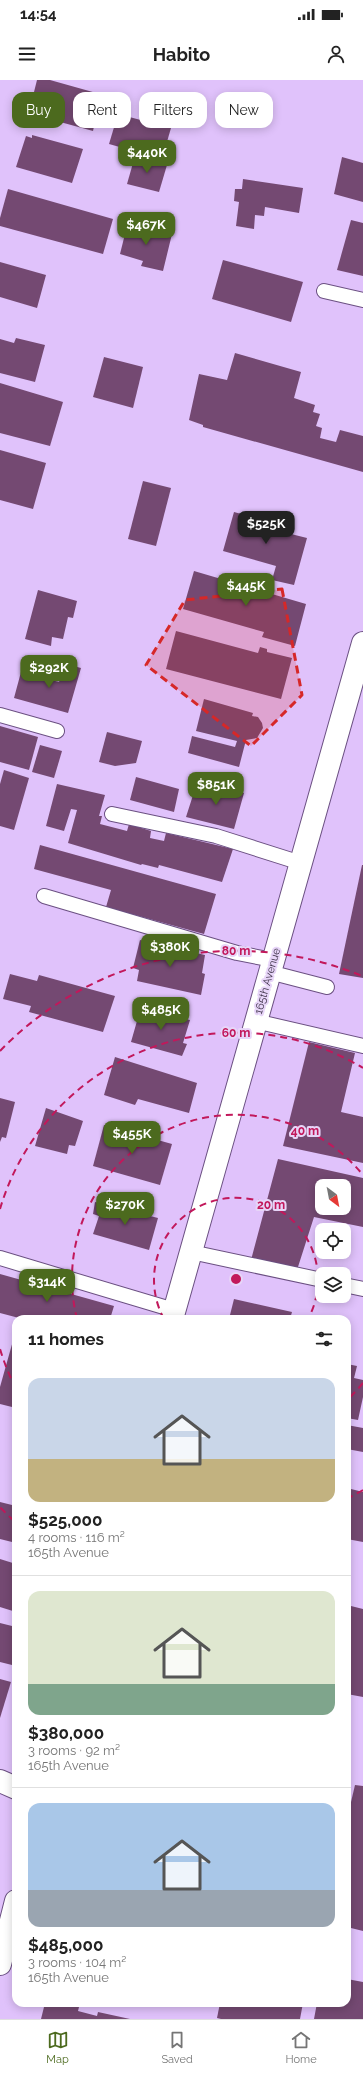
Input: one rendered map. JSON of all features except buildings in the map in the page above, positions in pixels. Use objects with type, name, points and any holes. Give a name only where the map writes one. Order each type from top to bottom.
[{"type":"street","name":"165th Avenue","points":[[173,1315],[255,1021],[360,666],[363,643]]},
{"type":"street","points":[[0,1781],[12,1786]]},
{"type":"street","points":[[0,1964],[12,1917]]},
{"type":"lane","points":[[324,291],[363,300]]},
{"type":"lane","points":[[0,715],[57,731]]},
{"type":"lane","points":[[112,814],[216,836],[301,863]]},
{"type":"lane","points":[[44,896],[237,953],[327,987]]},
{"type":"lane","points":[[255,1021],[363,1046]]},
{"type":"lane","points":[[191,1252],[315,1279]]},
{"type":"lane","points":[[0,1258],[173,1315]]},
{"type":"lane","points":[[351,1286],[363,1289]]},
{"type":"highlighted area","points":[[282,589],[302,695],[251,746],[146,665],[185,600]]}]
